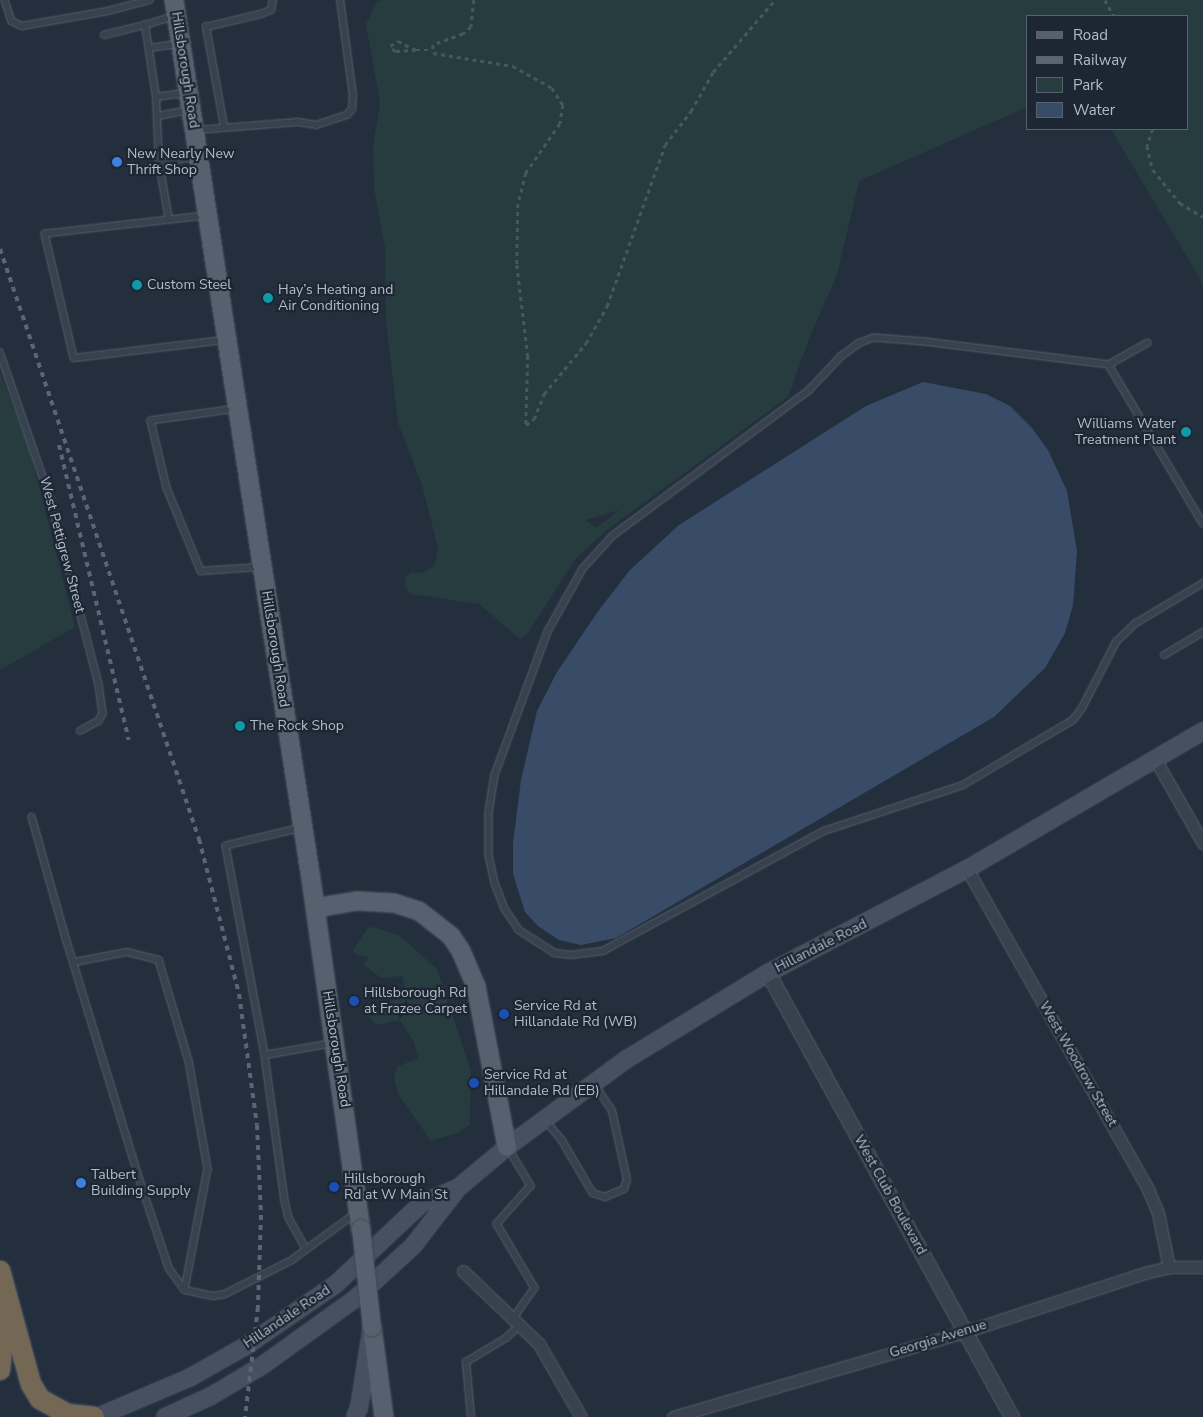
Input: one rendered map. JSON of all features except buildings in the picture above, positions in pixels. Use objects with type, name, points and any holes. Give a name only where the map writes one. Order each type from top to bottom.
[{"type":"highway","points":[[0,1271],[31,1384],[40,1399],[67,1414],[96,1417]]},
{"type":"highway","points":[[0,1314],[3,1334],[0,1370]]},
{"type":"main road","name":"Hillsborough Road","points":[[176,8],[360,1211],[372,1327],[384,1417]]},
{"type":"main road","name":"Hillandale Road","points":[[165,1417],[211,1396],[263,1365],[354,1300],[414,1246],[458,1188],[507,1147],[593,1082],[768,973],[967,869],[1203,731]]},
{"type":"main road","points":[[315,908],[357,902],[394,903],[419,911],[451,936],[465,959],[476,986],[507,1147]]},
{"type":"main road","name":"Hillandale Road","points":[[96,1417],[189,1378],[249,1344],[336,1284],[422,1203],[458,1188]]},
{"type":"main road","points":[[354,1417],[359,1408],[372,1327]]},
{"type":"street","points":[[1155,759],[1203,843]]},
{"type":"street","name":"West Woodrow Street","points":[[967,869],[1147,1187],[1158,1213],[1169,1267]]},
{"type":"street","name":"West Club Boulevard","points":[[768,973],[1012,1417]]},
{"type":"street","name":"Georgia Avenue","points":[[673,1417],[964,1332],[1169,1267],[1203,1267]]},
{"type":"street","points":[[463,1270],[538,1344],[581,1417]]},
{"type":"lane","points":[[4,0],[12,21],[22,26],[150,0]]},
{"type":"lane","points":[[224,126],[206,27],[271,10],[273,0]]},
{"type":"lane","points":[[195,130],[224,126],[298,122],[316,125],[350,112],[352,96],[340,0]]},
{"type":"lane","points":[[104,35],[145,25],[176,8]]},
{"type":"lane","points":[[145,25],[158,116],[159,163],[169,220]]},
{"type":"lane","points":[[149,48],[181,44]]},
{"type":"lane","points":[[156,97],[190,101]]},
{"type":"lane","points":[[158,116],[190,101]]},
{"type":"lane","points":[[159,163],[198,156]]},
{"type":"lane","points":[[208,216],[45,234],[74,358],[226,340]]},
{"type":"lane","points":[[1148,343],[1109,365],[925,342],[874,338],[860,343],[841,358],[808,391],[599,548],[583,569],[548,632],[495,775],[489,812],[489,854],[495,883],[506,909],[519,930],[555,952],[571,955],[603,951],[824,831],[963,785],[1073,720],[1082,708],[1116,642],[1136,623],[1203,582]]},
{"type":"lane","name":"West Pettigrew Street","points":[[0,352],[49,494],[98,685],[103,714],[99,721],[81,731]]},
{"type":"lane","points":[[1109,365],[1203,523]]},
{"type":"lane","points":[[237,409],[151,421],[167,488],[200,571],[242,571],[262,567]]},
{"type":"lane","points":[[1164,656],[1203,632]]},
{"type":"lane","points":[[32,817],[66,938],[76,962],[169,1268],[185,1290],[213,1296],[225,1294],[284,1264],[360,1211]]},
{"type":"lane","points":[[302,828],[226,846],[266,1055],[285,1201],[289,1218],[306,1249]]},
{"type":"lane","points":[[76,962],[127,952],[159,960],[189,1061],[208,1169],[185,1290]]},
{"type":"lane","points":[[266,1055],[335,1043]]},
{"type":"lane","points":[[544,1119],[562,1140],[593,1193],[600,1197],[619,1193],[627,1180],[612,1111],[593,1082]]},
{"type":"lane","points":[[471,1417],[466,1362],[506,1338],[535,1288],[497,1224],[531,1186],[507,1147]]},
{"type":"path","points":[[432,50],[433,45],[463,34],[471,27],[474,0]]},
{"type":"path","points":[[416,50],[398,41],[390,46],[395,52],[432,50],[440,57],[485,59],[513,66],[552,88],[562,100],[560,124],[526,173],[518,204],[517,266],[528,356],[526,425],[534,420],[544,394],[586,343],[607,306],[665,145],[691,111],[713,72],[775,0]]},
{"type":"path","points":[[1105,0],[1113,15]]},
{"type":"path","points":[[1153,130],[1147,146],[1154,170],[1180,203],[1203,217]]},
{"type":"green space","points":[[383,0],[1203,0],[1203,284],[1112,130],[1188,130],[1188,15],[1026,15],[1026,107],[859,181],[837,275],[810,336],[788,397],[603,533],[576,558],[528,633],[520,639],[479,604],[411,594],[405,586],[405,578],[411,572],[423,573],[435,564],[438,547],[421,482],[398,423],[386,321],[385,248],[374,189],[373,146],[380,103],[366,24],[377,2]],"holes":[[[619,510],[596,528],[585,520]]]},
{"type":"green space","points":[[0,372],[29,448],[75,627],[0,670]]},
{"type":"green space","points":[[374,927],[400,936],[437,969],[471,1071],[470,1125],[457,1133],[431,1141],[398,1094],[394,1078],[397,1067],[418,1058],[414,1042],[400,1020],[376,1025],[368,1016],[367,1011],[375,1004],[407,997],[402,976],[381,978],[363,964],[369,957],[356,955],[353,950],[368,928]]},
{"type":"water","points":[[923,382],[986,394],[1010,406],[1032,428],[1048,450],[1067,491],[1077,551],[1073,605],[1065,633],[1045,668],[994,717],[616,938],[581,945],[559,940],[538,926],[525,912],[513,874],[513,843],[521,780],[537,711],[557,672],[599,610],[630,570],[679,525],[866,406]]},
{"type":"railway","points":[[0,249],[199,839],[239,994],[257,1125],[261,1215],[258,1307],[245,1417]]},
{"type":"railway","points":[[59,445],[129,740]]},
{"type":"place","name":"New Nearly New Thrift Shop","points":[[117,162]]},
{"type":"place","name":"Custom Steel","points":[[137,285]]},
{"type":"place","name":"Hay’s Heating and Air Conditioning","points":[[268,298]]},
{"type":"place","name":"Williams Water Treatment Plant","points":[[1186,432]]},
{"type":"place","name":"The Rock Shop","points":[[240,726]]},
{"type":"place","name":"Hillsborough Rd at Frazee Carpet","points":[[354,1001]]},
{"type":"place","name":"Service Rd at Hillandale Rd (WB)","points":[[504,1014]]},
{"type":"place","name":"Service Rd at Hillandale Rd (EB)","points":[[474,1083]]},
{"type":"place","name":"Talbert Building Supply","points":[[81,1183]]},
{"type":"place","name":"Hillsborough Rd at W Main St","points":[[334,1187]]}]
